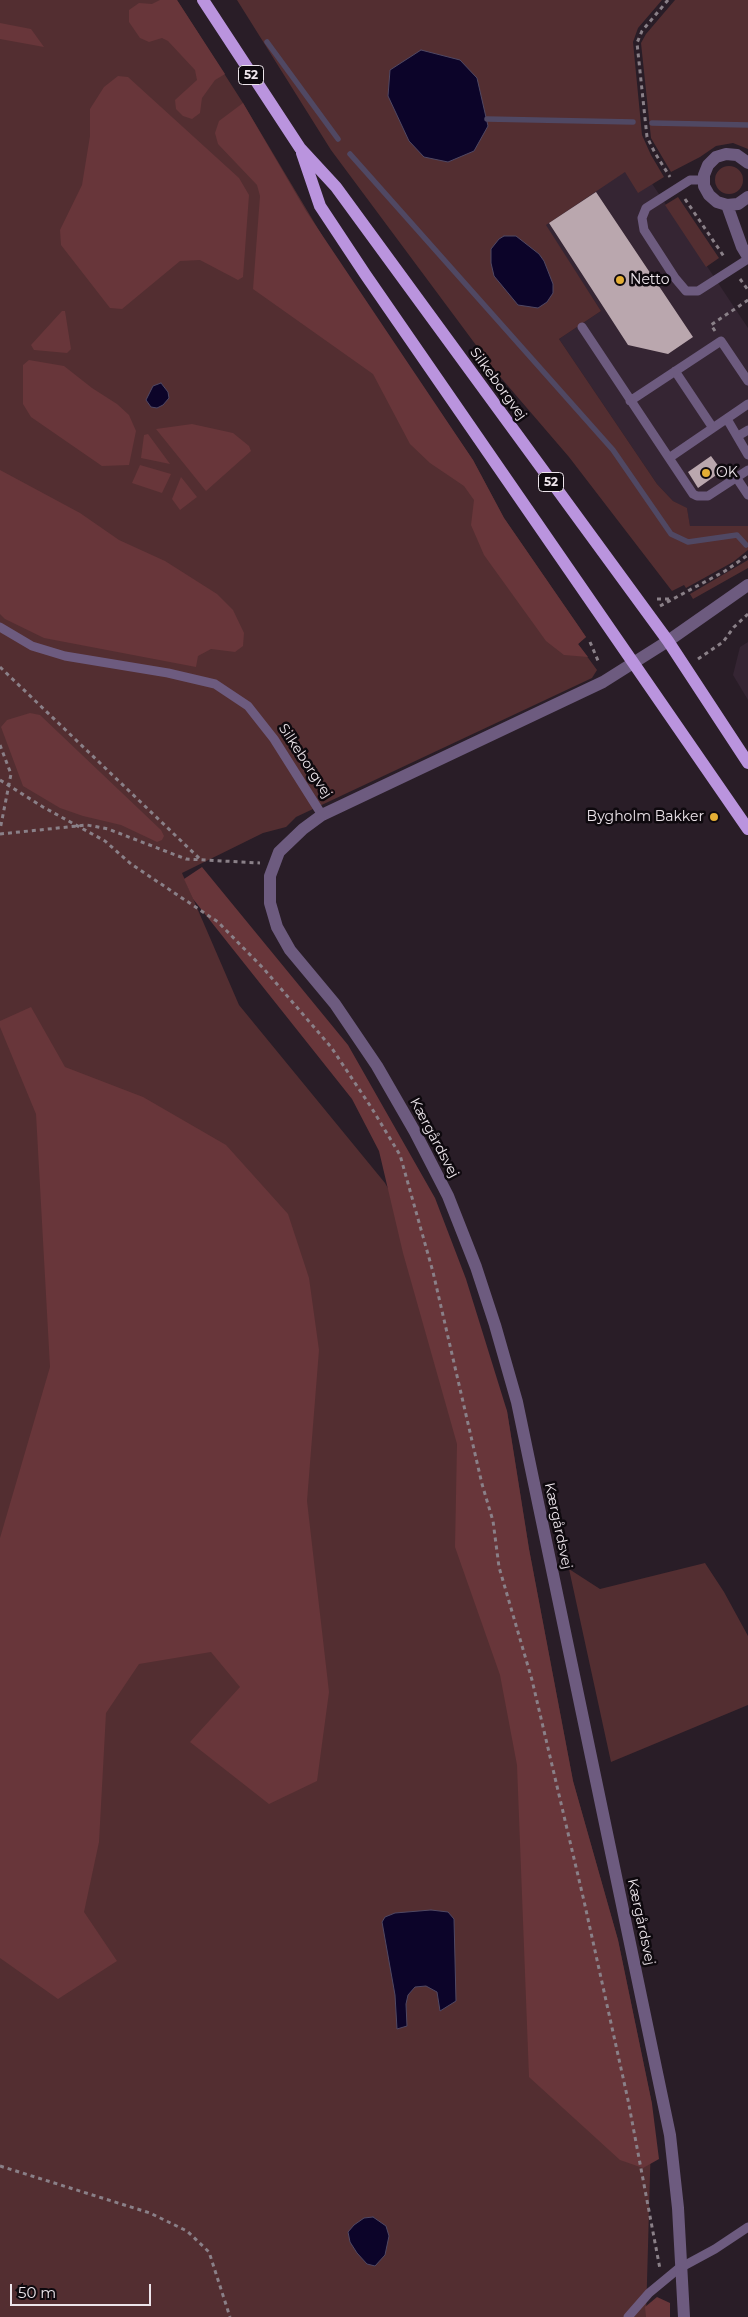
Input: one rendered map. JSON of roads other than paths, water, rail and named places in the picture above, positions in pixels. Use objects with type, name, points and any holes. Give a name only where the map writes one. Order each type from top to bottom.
[{"type":"main road","name":"Silkeborgvej","points":[[203,0],[300,148],[342,195],[668,641],[748,763]]},
{"type":"main road","name":"Silkeborgvej","points":[[300,148],[320,206],[748,829]]},
{"type":"street","points":[[748,163],[737,155],[726,154],[716,158],[708,165],[704,180],[709,195],[717,202],[727,205],[738,204],[748,197]]},
{"type":"street","points":[[727,205],[742,247],[748,258]]},
{"type":"street","points":[[668,641],[748,585]]},
{"type":"street","name":"Silkeborgvej","points":[[322,814],[602,682],[668,641]]},
{"type":"street","name":"Kærgårdsvej","points":[[322,814],[279,852],[270,876],[270,902],[277,927],[290,950],[335,1004],[377,1066],[416,1132],[448,1196],[476,1266],[495,1325],[517,1402],[670,2135],[682,2268],[684,2317]]},
{"type":"lane","points":[[704,180],[690,180],[646,208],[642,218],[644,230],[675,278],[686,291],[698,291],[748,258]]},
{"type":"lane","points":[[582,327],[693,494],[708,496],[748,470]]},
{"type":"lane","points":[[630,401],[721,341],[748,381]]},
{"type":"lane","points":[[675,371],[713,428]]},
{"type":"lane","points":[[669,458],[748,404]]},
{"type":"lane","points":[[727,419],[748,455]]},
{"type":"lane","points":[[738,436],[748,430]]},
{"type":"lane","points":[[736,477],[748,495]]},
{"type":"lane","name":"Silkeborgvej","points":[[0,627],[32,646],[65,656],[168,673],[215,684],[248,706],[274,739],[322,814]]},
{"type":"lane","points":[[628,2317],[649,2293],[665,2280],[748,2227]]},
{"type":"waterway","points":[[267,42],[338,139]]},
{"type":"waterway","points":[[487,119],[633,122]]},
{"type":"waterway","points":[[652,123],[748,125]]},
{"type":"waterway","points":[[350,154],[613,450],[671,534],[688,542],[737,535],[746,545]]},
{"type":"place","name":"Netto","points":[[620,280]]},
{"type":"place","name":"OK","points":[[706,473]]},
{"type":"place","name":"Bygholm Bakker","points":[[714,817]]}]
